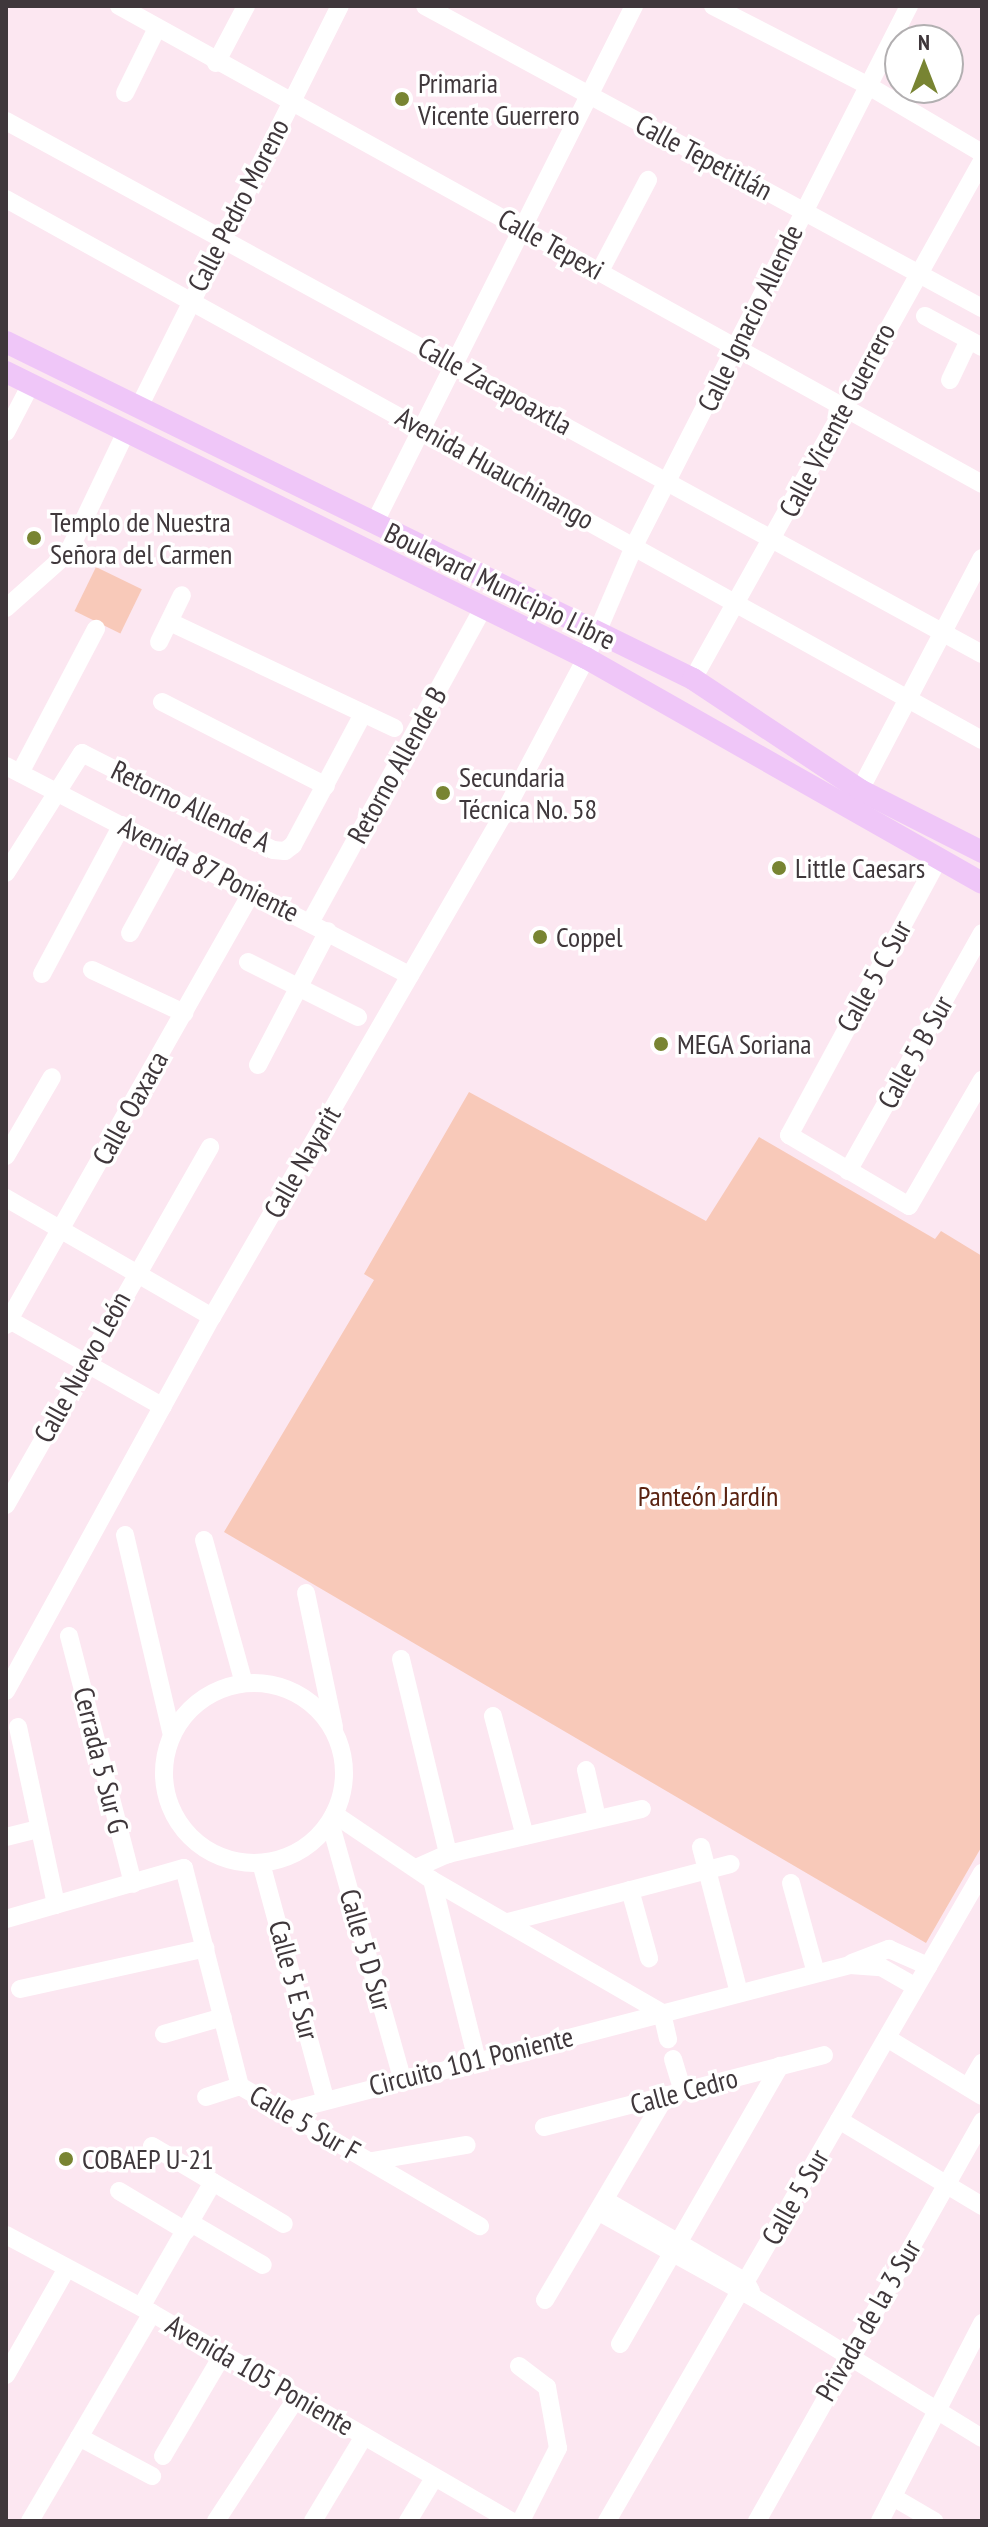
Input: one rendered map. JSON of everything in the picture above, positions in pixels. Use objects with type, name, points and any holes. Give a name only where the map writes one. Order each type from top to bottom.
[{"type":"main road","name":"Boulevard Municipio Libre","points":[[6,342],[140,405],[374,524],[693,679],[860,790],[982,852]]},
{"type":"main road","name":"Boulevard Municipio Libre","points":[[6,372],[586,658],[982,883]]},
{"type":"street","name":"Calle Tepexi","points":[[119,6],[289,105],[523,227],[982,484]]},
{"type":"street","points":[[216,63],[246,6]]},
{"type":"street","name":"Calle Pedro Moreno","points":[[140,405],[340,6]]},
{"type":"street","name":"Calle Tepetitlán","points":[[425,6],[982,308]]},
{"type":"street","points":[[374,524],[634,6]]},
{"type":"street","points":[[713,6],[867,85],[982,153]]},
{"type":"street","name":"Calle Ignacio Allende","points":[[598,634],[635,544],[909,6]]},
{"type":"street","points":[[125,93],[157,28]]},
{"type":"street","name":"Calle Zacapoaxtla","points":[[6,121],[223,236],[982,654]]},
{"type":"street","name":"Calle Vicente Guerrero","points":[[693,679],[774,537],[917,272],[982,161]]},
{"type":"street","points":[[600,271],[648,180]]},
{"type":"street","name":"Avenida Huauchinango","points":[[6,199],[738,601],[904,700],[982,740]]},
{"type":"street","points":[[925,316],[975,344],[950,380]]},
{"type":"street","points":[[6,432],[31,384]]},
{"type":"street","points":[[6,608],[68,553],[126,432]]},
{"type":"street","points":[[860,790],[904,700],[982,558]]},
{"type":"street","points":[[159,642],[182,595]]},
{"type":"street","name":"Retorno Allende B","points":[[311,921],[483,608]]},
{"type":"street","points":[[170,622],[394,728]]},
{"type":"street","points":[[13,770],[96,629]]},
{"type":"street","name":"Calle Nayarit","points":[[6,1691],[212,1317],[410,975],[598,634]]},
{"type":"street","points":[[162,702],[326,786]]},
{"type":"street","name":"Retorno Allende A","points":[[56,792],[77,757],[89,755],[273,850],[285,851],[326,786],[363,714]]},
{"type":"street","name":"Avenida 87 Poniente","points":[[13,770],[253,890],[410,975]]},
{"type":"street","points":[[9,861],[56,792]]},
{"type":"street","points":[[42,974],[122,825]]},
{"type":"street","points":[[130,933],[175,851]]},
{"type":"street","name":"Calle 5 C Sur","points":[[848,1171],[789,1135],[938,860]]},
{"type":"street","name":"Calle Oaxaca","points":[[7,1321],[253,890]]},
{"type":"street","points":[[258,1065],[328,931]]},
{"type":"street","name":"Calle 5 B Sur","points":[[848,1171],[981,940]]},
{"type":"street","points":[[248,962],[358,1017]]},
{"type":"street","points":[[92,970],[184,1013]]},
{"type":"street","points":[[6,1156],[52,1077]]},
{"type":"street","points":[[848,1171],[909,1206],[982,1080]]},
{"type":"street","name":"Calle Nuevo León","points":[[6,1505],[135,1272],[210,1147]]},
{"type":"street","points":[[6,1198],[212,1317]]},
{"type":"street","points":[[7,1321],[163,1407]]},
{"type":"street","points":[[125,1535],[172,1735]]},
{"type":"street","points":[[204,1540],[244,1683]]},
{"type":"street","points":[[306,1593],[344,1774],[332,1818],[300,1850],[261,1863],[230,1860],[202,1847],[178,1822],[165,1790],[163,1767],[172,1735],[200,1701],[244,1683],[266,1684],[297,1695],[323,1715],[335,1734]]},
{"type":"street","name":"Cerrada 5 Sur G","points":[[69,1636],[133,1884]]},
{"type":"street","points":[[401,1659],[448,1854]]},
{"type":"street","points":[[493,1716],[525,1836]]},
{"type":"street","points":[[18,1727],[37,1829],[56,1905]]},
{"type":"street","points":[[586,1770],[597,1818]]},
{"type":"street","points":[[416,1868],[448,1854],[642,1809]]},
{"type":"street","points":[[332,1818],[432,1880],[662,2013],[668,2039]]},
{"type":"street","name":"Calle 5 D Sur","points":[[332,1818],[402,2079]]},
{"type":"street","points":[[6,1837],[37,1829]]},
{"type":"street","points":[[6,1919],[184,1868],[202,1847]]},
{"type":"street","points":[[701,1847],[739,1993]]},
{"type":"street","name":"Calle 5 E Sur","points":[[261,1863],[325,2099]]},
{"type":"street","points":[[508,1922],[731,1864]]},
{"type":"street","name":"Calle 5 Sur F","points":[[184,1868],[240,2086],[280,2113],[372,2161],[480,2226]]},
{"type":"street","name":"Calle 5 Sur","points":[[607,2521],[747,2292],[839,2120],[982,1873]]},
{"type":"street","points":[[432,1880],[477,2060]]},
{"type":"street","points":[[791,1883],[816,1973]]},
{"type":"street","points":[[630,1890],[649,1958]]},
{"type":"street","points":[[20,1989],[206,1948]]},
{"type":"street","name":"Circuito 101 Poniente","points":[[280,2113],[850,1965],[889,1949],[928,1966]]},
{"type":"street","name":"Circuito 101 Poniente","points":[[850,1965],[881,1967],[916,1987]]},
{"type":"street","points":[[164,2034],[223,2017]]},
{"type":"street","points":[[887,2038],[975,2091],[982,2063]]},
{"type":"street","name":"Calle Cedro","points":[[544,2127],[824,2055]]},
{"type":"street","points":[[545,2300],[674,2093],[673,2059]]},
{"type":"street","points":[[620,2344],[780,2066]]},
{"type":"street","points":[[206,2097],[240,2086]]},
{"type":"street","points":[[839,2120],[982,2206]]},
{"type":"street","name":"Privada de la 3 Sur","points":[[757,2521],[982,2121]]},
{"type":"street","points":[[372,2161],[467,2145]]},
{"type":"street","points":[[152,2146],[284,2224]]},
{"type":"street","points":[[30,2521],[79,2437],[213,2182]]},
{"type":"street","points":[[119,2191],[263,2265]]},
{"type":"street","points":[[602,2206],[982,2438]]},
{"type":"street","name":"Avenida 105 Poniente","points":[[6,2235],[147,2310],[511,2520]]},
{"type":"street","points":[[6,2375],[67,2268]]},
{"type":"street","points":[[880,2521],[982,2323]]},
{"type":"street","points":[[163,2456],[223,2354]]},
{"type":"street","points":[[511,2520],[558,2448],[547,2387],[519,2366]]},
{"type":"street","points":[[216,2521],[297,2397]]},
{"type":"street","points":[[313,2521],[364,2436]]},
{"type":"street","points":[[79,2437],[152,2476]]},
{"type":"street","points":[[408,2521],[434,2478]]},
{"type":"street","points":[[893,2497],[934,2521]]},
{"type":"green space","points":[[96,567],[142,589],[120,633],[75,611]]},
{"type":"green space","name":"Panteón Jardín","points":[[469,1092],[706,1221],[759,1137],[935,1239],[941,1231],[982,1256],[982,1846],[926,1943],[224,1532],[374,1280],[364,1274]]},
{"type":"place","name":"Primaria Vicente Guerrero","points":[[402,99]]},
{"type":"place","name":"Templo de Nuestra Señora del Carmen","points":[[34,538]]},
{"type":"place","name":"Secundaria Técnica No. 58","points":[[443,793]]},
{"type":"place","name":"Little Caesars","points":[[779,868]]},
{"type":"place","name":"Coppel","points":[[540,937]]},
{"type":"place","name":"MEGA Soriana","points":[[661,1044]]},
{"type":"place","name":"COBAEP U-21","points":[[66,2159]]}]
